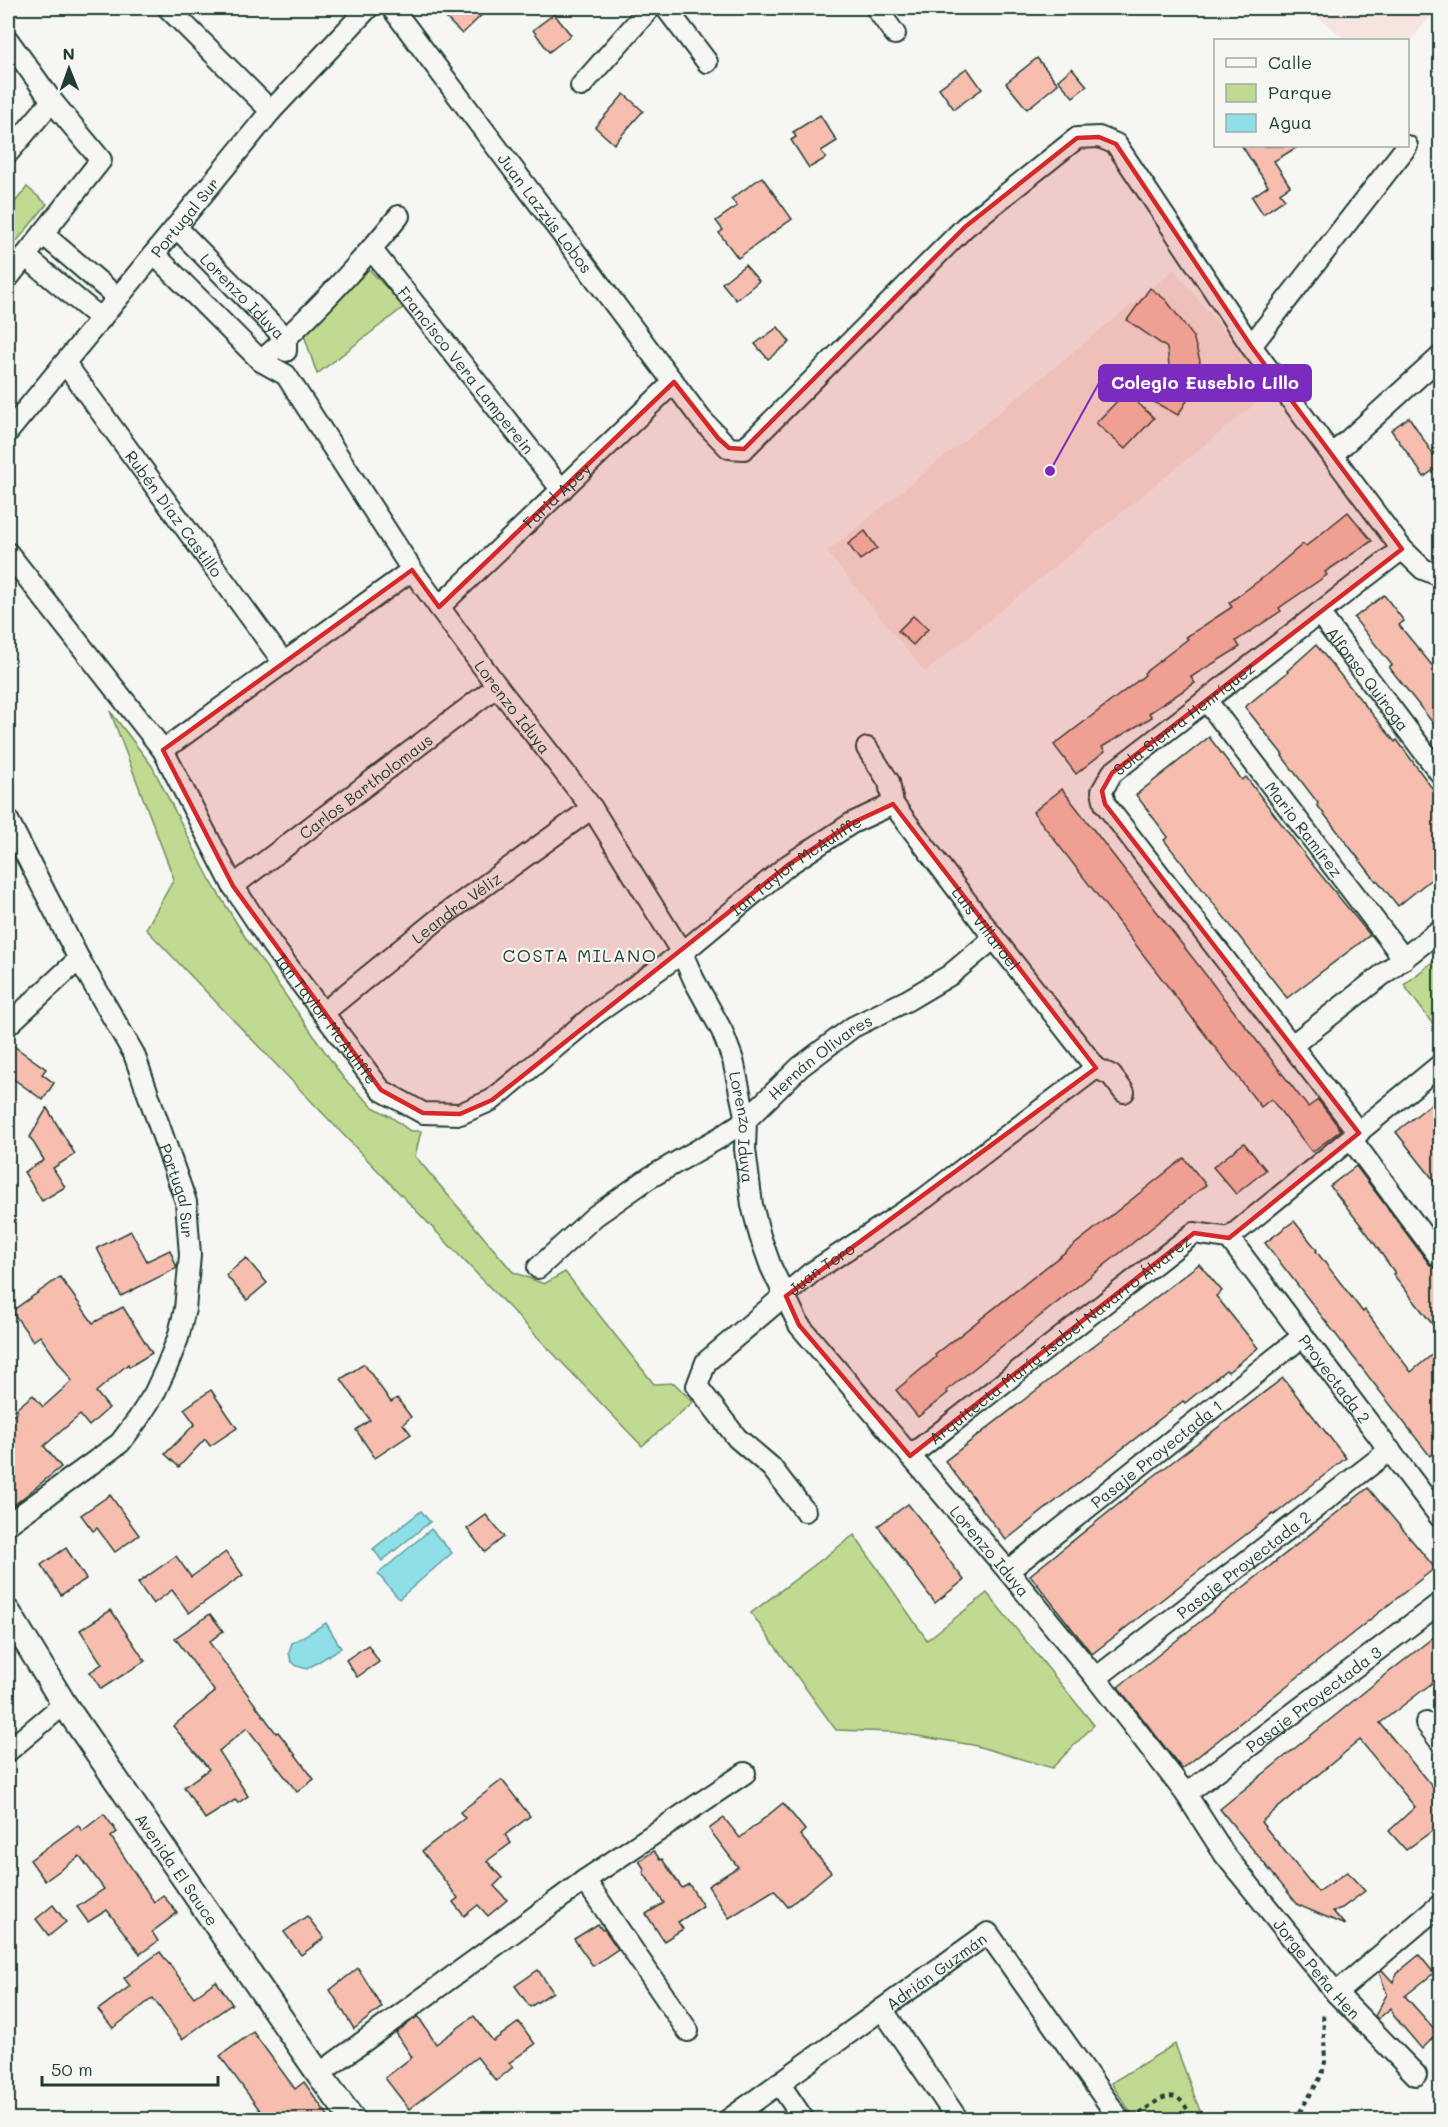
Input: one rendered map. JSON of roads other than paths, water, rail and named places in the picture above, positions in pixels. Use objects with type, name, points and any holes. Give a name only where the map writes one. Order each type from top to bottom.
[{"type":"street","points":[[168,8],[271,111]]},
{"type":"street","name":"Juan Lazzús Lobos","points":[[392,8],[701,418],[729,448],[744,449],[965,227],[1077,138],[1098,137],[1116,144],[1251,346],[1402,549]]},
{"type":"street","points":[[580,86],[650,8]]},
{"type":"street","points":[[666,8],[707,62]]},
{"type":"street","points":[[876,8],[896,34]]},
{"type":"street","name":"Portugal Sur","points":[[8,432],[271,111],[362,9]]},
{"type":"street","points":[[8,40],[52,101],[101,160],[8,278]]},
{"type":"street","points":[[8,153],[52,101]]},
{"type":"street","points":[[1251,346],[1406,147]]},
{"type":"street","points":[[261,361],[286,339],[399,216]]},
{"type":"street","name":"Lorenzo Iduya","points":[[176,227],[286,339],[286,375]]},
{"type":"street","points":[[43,234],[118,298]]},
{"type":"street","name":"Francisco Vera Lamperein","points":[[371,249],[562,490]]},
{"type":"street","name":"Lorenzo Iduya","points":[[154,254],[261,361],[286,375],[412,570],[497,686],[592,808],[682,953],[722,1031],[736,1070],[746,1120],[747,1177],[752,1205],[764,1246],[799,1324],[1008,1571],[1095,1678],[1186,1794],[1225,1855]]},
{"type":"street","points":[[25,256],[100,319]]},
{"type":"street","points":[[1332,455],[1440,357]]},
{"type":"street","name":"Rubén Díaz Castillo","points":[[65,363],[284,663]]},
{"type":"street","name":"Farid Apey","points":[[440,608],[674,382]]},
{"type":"street","points":[[1402,549],[1423,569],[1440,576]]},
{"type":"street","name":"Sola Sierra Henríquez","points":[[1402,549],[1112,773],[1102,791],[1105,804],[1292,1046],[1440,1257]]},
{"type":"street","name":"Ian Taylor McAuliffe","points":[[8,553],[164,750],[233,886],[272,945],[381,1090],[423,1113],[460,1114],[492,1100],[594,1015],[682,953],[788,865],[852,823],[893,804]]},
{"type":"street","points":[[164,750],[412,570]]},
{"type":"street","name":"Alfonso Quiroga","points":[[1319,613],[1440,773]]},
{"type":"street","name":"Carlos Bartholomaus","points":[[233,886],[497,686]]},
{"type":"street","name":"Mario Ramírez","points":[[1206,700],[1404,959]]},
{"type":"street","name":"Luis Villaroel","points":[[867,748],[889,782],[893,804],[993,938],[1096,1068],[1111,1075],[1124,1092]]},
{"type":"street","name":"Leandro Véliz","points":[[323,1012],[437,920],[592,808]]},
{"type":"street","name":"Portugal Sur","points":[[8,820],[79,959],[135,1054],[186,1202],[190,1237],[189,1282],[185,1309],[174,1347],[154,1394],[120,1443],[8,1524]]},
{"type":"street","points":[[1292,1046],[1440,930]]},
{"type":"street","name":"Hernán Olivares","points":[[538,1268],[594,1216],[649,1178],[746,1120],[800,1067],[853,1027],[908,1000],[950,975],[993,938]]},
{"type":"street","points":[[8,1025],[79,959]]},
{"type":"street","points":[[1229,1238],[1440,1065]]},
{"type":"street","name":"Juan Toro","points":[[805,1511],[771,1467],[737,1438],[697,1386],[706,1362],[811,1273],[925,1198],[1096,1068]]},
{"type":"street","name":"Arquitecta María Isabel Navarro Álvarez","points":[[910,1456],[1194,1233],[1229,1238]]},
{"type":"street","name":"Proyectada 2","points":[[1229,1238],[1440,1517]]},
{"type":"street","name":"Pasaje Proyectada 1","points":[[1008,1571],[1303,1336]]},
{"type":"street","name":"Pasaje Proyectada 2","points":[[1095,1678],[1390,1450]]},
{"type":"street","name":"Pasaje Proyectada 3","points":[[1186,1794],[1440,1603]]},
{"type":"street","name":"Avenida El Sauce","points":[[8,1612],[64,1704],[318,2074],[353,2120]]},
{"type":"street","points":[[8,1750],[64,1704]]},
{"type":"street","points":[[1426,1723],[1440,1741]]},
{"type":"street","points":[[318,2074],[585,1880],[745,1773]]},
{"type":"street","name":"Jorge Peña Hen","points":[[1225,1855],[1336,1993],[1416,2075]]},
{"type":"street","points":[[585,1880],[688,2031]]},
{"type":"street","points":[[1336,1993],[1440,1905]]},
{"type":"street","name":"Adrián Guzmán","points":[[728,2120],[988,1933],[1120,2120]]},
{"type":"street","points":[[882,2009],[958,2120]]},
{"type":"street","points":[[779,2083],[804,2120]]},
{"type":"water","points":[[421,1511],[430,1522],[382,1561],[373,1549]]},
{"type":"water","points":[[431,1529],[452,1553],[399,1599],[378,1574]]},
{"type":"water","points":[[326,1623],[341,1648],[307,1669],[297,1666],[291,1661],[289,1653],[292,1643]]},
{"type":"place","name":"Colegio Eusebio Lillo","points":[[1050,471]]},
{"type":"district","name":"COSTA MILANO","points":[[580,955]]}]
